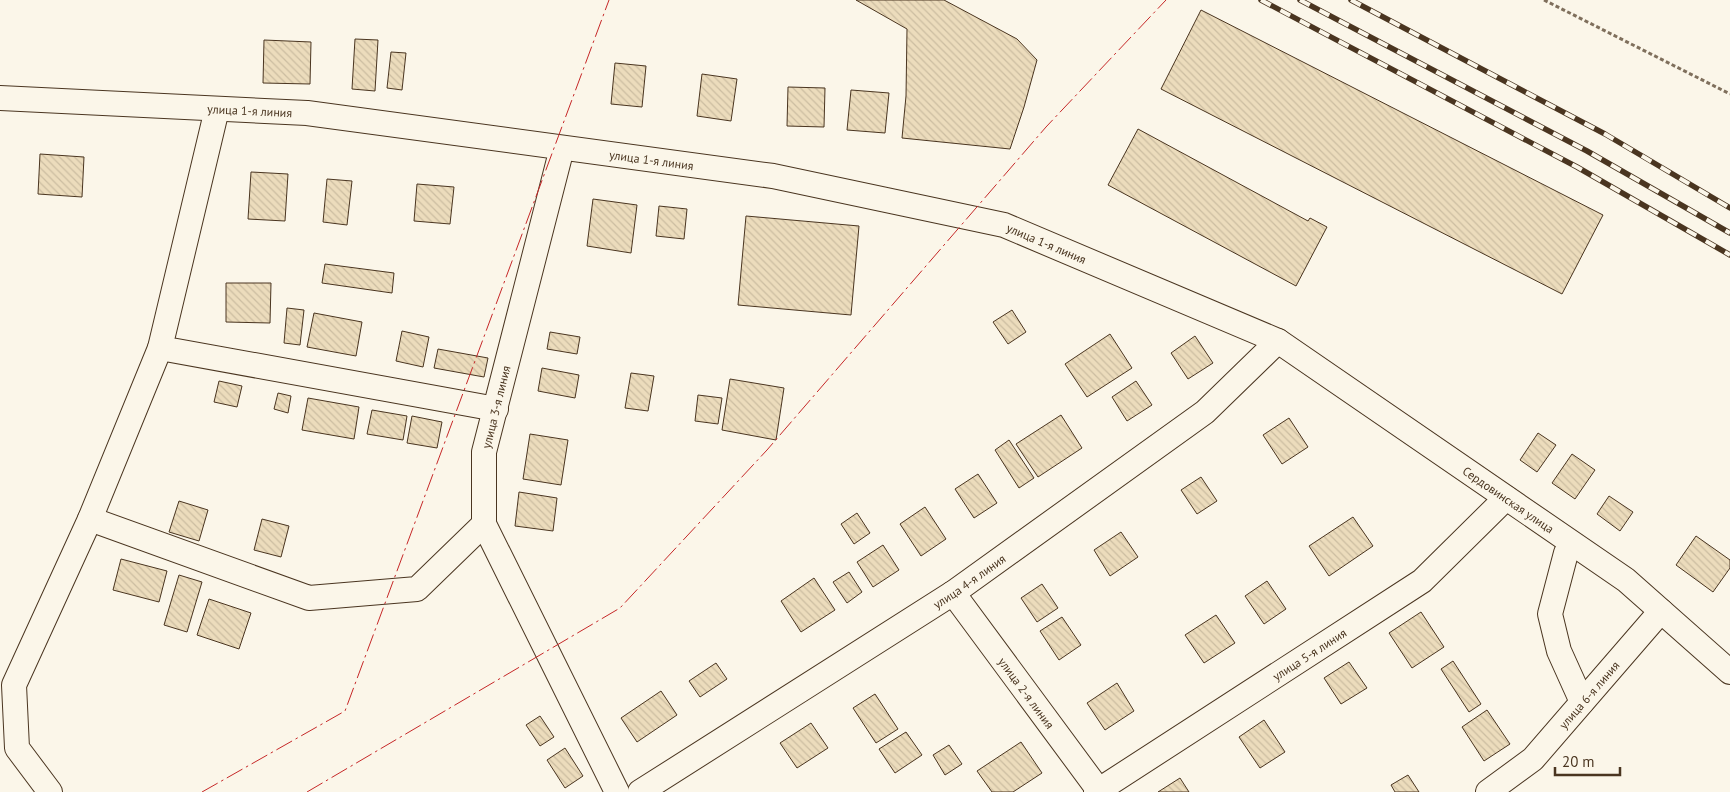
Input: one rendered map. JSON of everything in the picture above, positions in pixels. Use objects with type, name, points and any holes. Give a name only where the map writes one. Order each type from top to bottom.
[{"type":"street","name":"улица 1-я линия","points":[[0,98],[307,113],[773,176],[1004,226],[1278,341]]},
{"type":"street","points":[[50,792],[17,748],[14,685],[90,519],[160,348],[217,109]]},
{"type":"street","name":"улица 3-я линия","points":[[562,148],[484,452],[484,524],[617,792]]},
{"type":"street","name":"Сердовинская улица","points":[[1278,341],[1626,580],[1730,672]]},
{"type":"street","name":"улица 4-я линия","points":[[640,792],[952,593],[1205,412],[1278,341]]},
{"type":"street","points":[[160,348],[496,409]]},
{"type":"street","name":"улица 5-я линия","points":[[1098,791],[1422,581],[1506,498]]},
{"type":"street","points":[[90,519],[309,598],[417,589],[484,524]]},
{"type":"street","points":[[1566,553],[1550,614],[1559,651],[1582,702]]},
{"type":"street","name":"улица 2-я линия","points":[[952,593],[1098,791]]},
{"type":"street","name":"улица 6-я линия","points":[[1488,792],[1532,759],[1661,611]]},
{"type":"path","points":[[1544,0],[1730,94]]},
{"type":"building","points":[[856,0],[944,0],[1017,39],[1037,60],[1010,149],[902,138],[906,96],[907,29]]},
{"type":"building","points":[[1201,10],[1603,215],[1562,294],[1161,89]]},
{"type":"building","points":[[355,39],[378,40],[375,91],[352,89]]},
{"type":"building","points":[[264,40],[311,42],[310,84],[263,83]]},
{"type":"building","points":[[391,52],[406,53],[402,90],[387,88]]},
{"type":"building","points":[[615,63],[646,66],[642,107],[611,104]]},
{"type":"building","points":[[702,74],[737,79],[731,121],[697,116]]},
{"type":"building","points":[[788,87],[825,88],[824,127],[787,126]]},
{"type":"building","points":[[851,90],[889,93],[885,133],[847,130]]},
{"type":"building","points":[[1138,129],[1308,221],[1310,218],[1327,227],[1296,286],[1108,185]]},
{"type":"building","points":[[40,154],[84,157],[82,197],[38,194]]},
{"type":"building","points":[[251,172],[288,174],[285,221],[248,219]]},
{"type":"building","points":[[327,179],[352,181],[347,225],[323,222]]},
{"type":"building","points":[[417,184],[454,187],[450,224],[414,221]]},
{"type":"building","points":[[593,199],[637,205],[631,253],[587,246]]},
{"type":"building","points":[[659,206],[687,209],[684,239],[656,236]]},
{"type":"building","points":[[746,216],[859,226],[851,315],[738,305]]},
{"type":"building","points":[[325,264],[394,273],[392,293],[322,283]]},
{"type":"building","points":[[226,283],[271,283],[270,323],[226,322]]},
{"type":"building","points":[[287,308],[304,310],[300,345],[284,343]]},
{"type":"building","points":[[1012,310],[1026,332],[1008,344],[993,322]]},
{"type":"building","points":[[314,313],[362,322],[356,356],[307,347]]},
{"type":"building","points":[[402,331],[429,337],[423,367],[396,361]]},
{"type":"building","points":[[550,332],[580,337],[577,354],[547,349]]},
{"type":"building","points":[[1110,334],[1132,368],[1087,397],[1065,364]]},
{"type":"building","points":[[1195,336],[1213,363],[1188,379],[1171,353]]},
{"type":"building","points":[[438,349],[488,358],[484,377],[434,368]]},
{"type":"building","points":[[542,368],[579,375],[575,398],[538,391]]},
{"type":"building","points":[[631,373],[654,376],[648,411],[625,408]]},
{"type":"building","points":[[730,379],[784,388],[776,440],[722,430]]},
{"type":"building","points":[[219,381],[242,386],[237,407],[214,402]]},
{"type":"building","points":[[1136,381],[1152,405],[1127,421],[1112,397]]},
{"type":"building","points":[[278,393],[291,396],[288,413],[274,409]]},
{"type":"building","points":[[698,395],[722,398],[718,424],[695,421]]},
{"type":"building","points":[[308,398],[359,407],[354,439],[302,430]]},
{"type":"building","points":[[372,410],[407,416],[403,440],[367,434]]},
{"type":"building","points":[[1061,415],[1082,448],[1038,477],[1016,444]]},
{"type":"building","points":[[412,416],[442,422],[437,448],[407,443]]},
{"type":"building","points":[[1289,418],[1308,447],[1282,464],[1263,435]]},
{"type":"building","points":[[1538,433],[1556,445],[1537,472],[1520,460]]},
{"type":"building","points":[[530,434],[568,440],[561,485],[523,479]]},
{"type":"building","points":[[1009,440],[1034,478],[1019,488],[995,450]]},
{"type":"building","points":[[1572,454],[1595,470],[1575,499],[1552,483]]},
{"type":"building","points":[[978,474],[997,503],[974,518],[955,489]]},
{"type":"building","points":[[1201,477],[1217,501],[1197,514],[1181,490]]},
{"type":"building","points":[[519,492],[557,498],[553,531],[515,526]]},
{"type":"building","points":[[1609,496],[1633,512],[1620,531],[1597,514]]},
{"type":"building","points":[[179,501],[208,510],[199,541],[169,532]]},
{"type":"building","points":[[925,507],[946,539],[921,556],[900,524]]},
{"type":"building","points":[[857,513],[870,533],[854,544],[841,524]]},
{"type":"building","points":[[1353,517],[1373,546],[1329,576],[1309,546]]},
{"type":"building","points":[[262,519],[289,526],[281,557],[254,550]]},
{"type":"building","points":[[1121,532],[1138,557],[1110,576],[1094,550]]},
{"type":"building","points":[[1696,536],[1730,560],[1730,568],[1713,592],[1676,565]]},
{"type":"building","points":[[883,545],[899,570],[873,587],[857,562]]},
{"type":"building","points":[[121,559],[167,571],[159,602],[113,590]]},
{"type":"building","points":[[849,572],[862,592],[847,603],[833,582]]},
{"type":"building","points":[[179,575],[202,582],[187,632],[164,625]]},
{"type":"building","points":[[814,578],[835,610],[801,632],[781,601]]},
{"type":"building","points":[[1267,581],[1286,609],[1264,624],[1245,596]]},
{"type":"building","points":[[1042,584],[1058,608],[1037,622],[1021,598]]},
{"type":"building","points":[[209,599],[251,613],[239,649],[197,635]]},
{"type":"building","points":[[1421,612],[1444,647],[1412,668],[1389,633]]},
{"type":"building","points":[[1216,615],[1235,643],[1204,663],[1185,635]]},
{"type":"building","points":[[1062,617],[1081,645],[1059,660],[1040,631]]},
{"type":"building","points":[[1453,661],[1481,704],[1469,712],[1441,669]]},
{"type":"building","points":[[1349,662],[1367,688],[1341,704],[1324,678]]},
{"type":"building","points":[[716,663],[727,679],[700,697],[689,681]]},
{"type":"building","points":[[1117,683],[1134,711],[1105,730],[1087,703]]},
{"type":"building","points":[[661,691],[677,715],[637,742],[621,718]]},
{"type":"building","points":[[875,694],[898,729],[876,743],[853,708]]},
{"type":"building","points":[[1487,710],[1510,744],[1484,761],[1462,727]]},
{"type":"building","points":[[540,716],[554,737],[540,746],[526,725]]},
{"type":"building","points":[[1264,720],[1285,752],[1260,768],[1239,737]]},
{"type":"building","points":[[811,723],[828,748],[797,768],[780,743]]},
{"type":"building","points":[[906,732],[922,755],[895,773],[879,749]]},
{"type":"building","points":[[1021,742],[1042,773],[1013,792],[992,792],[977,771]]},
{"type":"building","points":[[949,745],[962,764],[945,775],[933,755]]},
{"type":"building","points":[[565,748],[583,776],[565,788],[547,760]]},
{"type":"building","points":[[1408,775],[1419,792],[1395,792],[1391,785]]},
{"type":"building","points":[[1180,778],[1189,792],[1158,792]]},
{"type":"railway","points":[[1261,0],[1577,167],[1730,255]]},
{"type":"railway","points":[[1300,0],[1587,151],[1730,233]]},
{"type":"railway","points":[[1351,0],[1605,134],[1730,208]]},
{"type":"power","points":[[202,792],[345,711],[609,0]]},
{"type":"power","points":[[307,792],[620,608],[767,450],[1046,127],[1166,0]]}]
